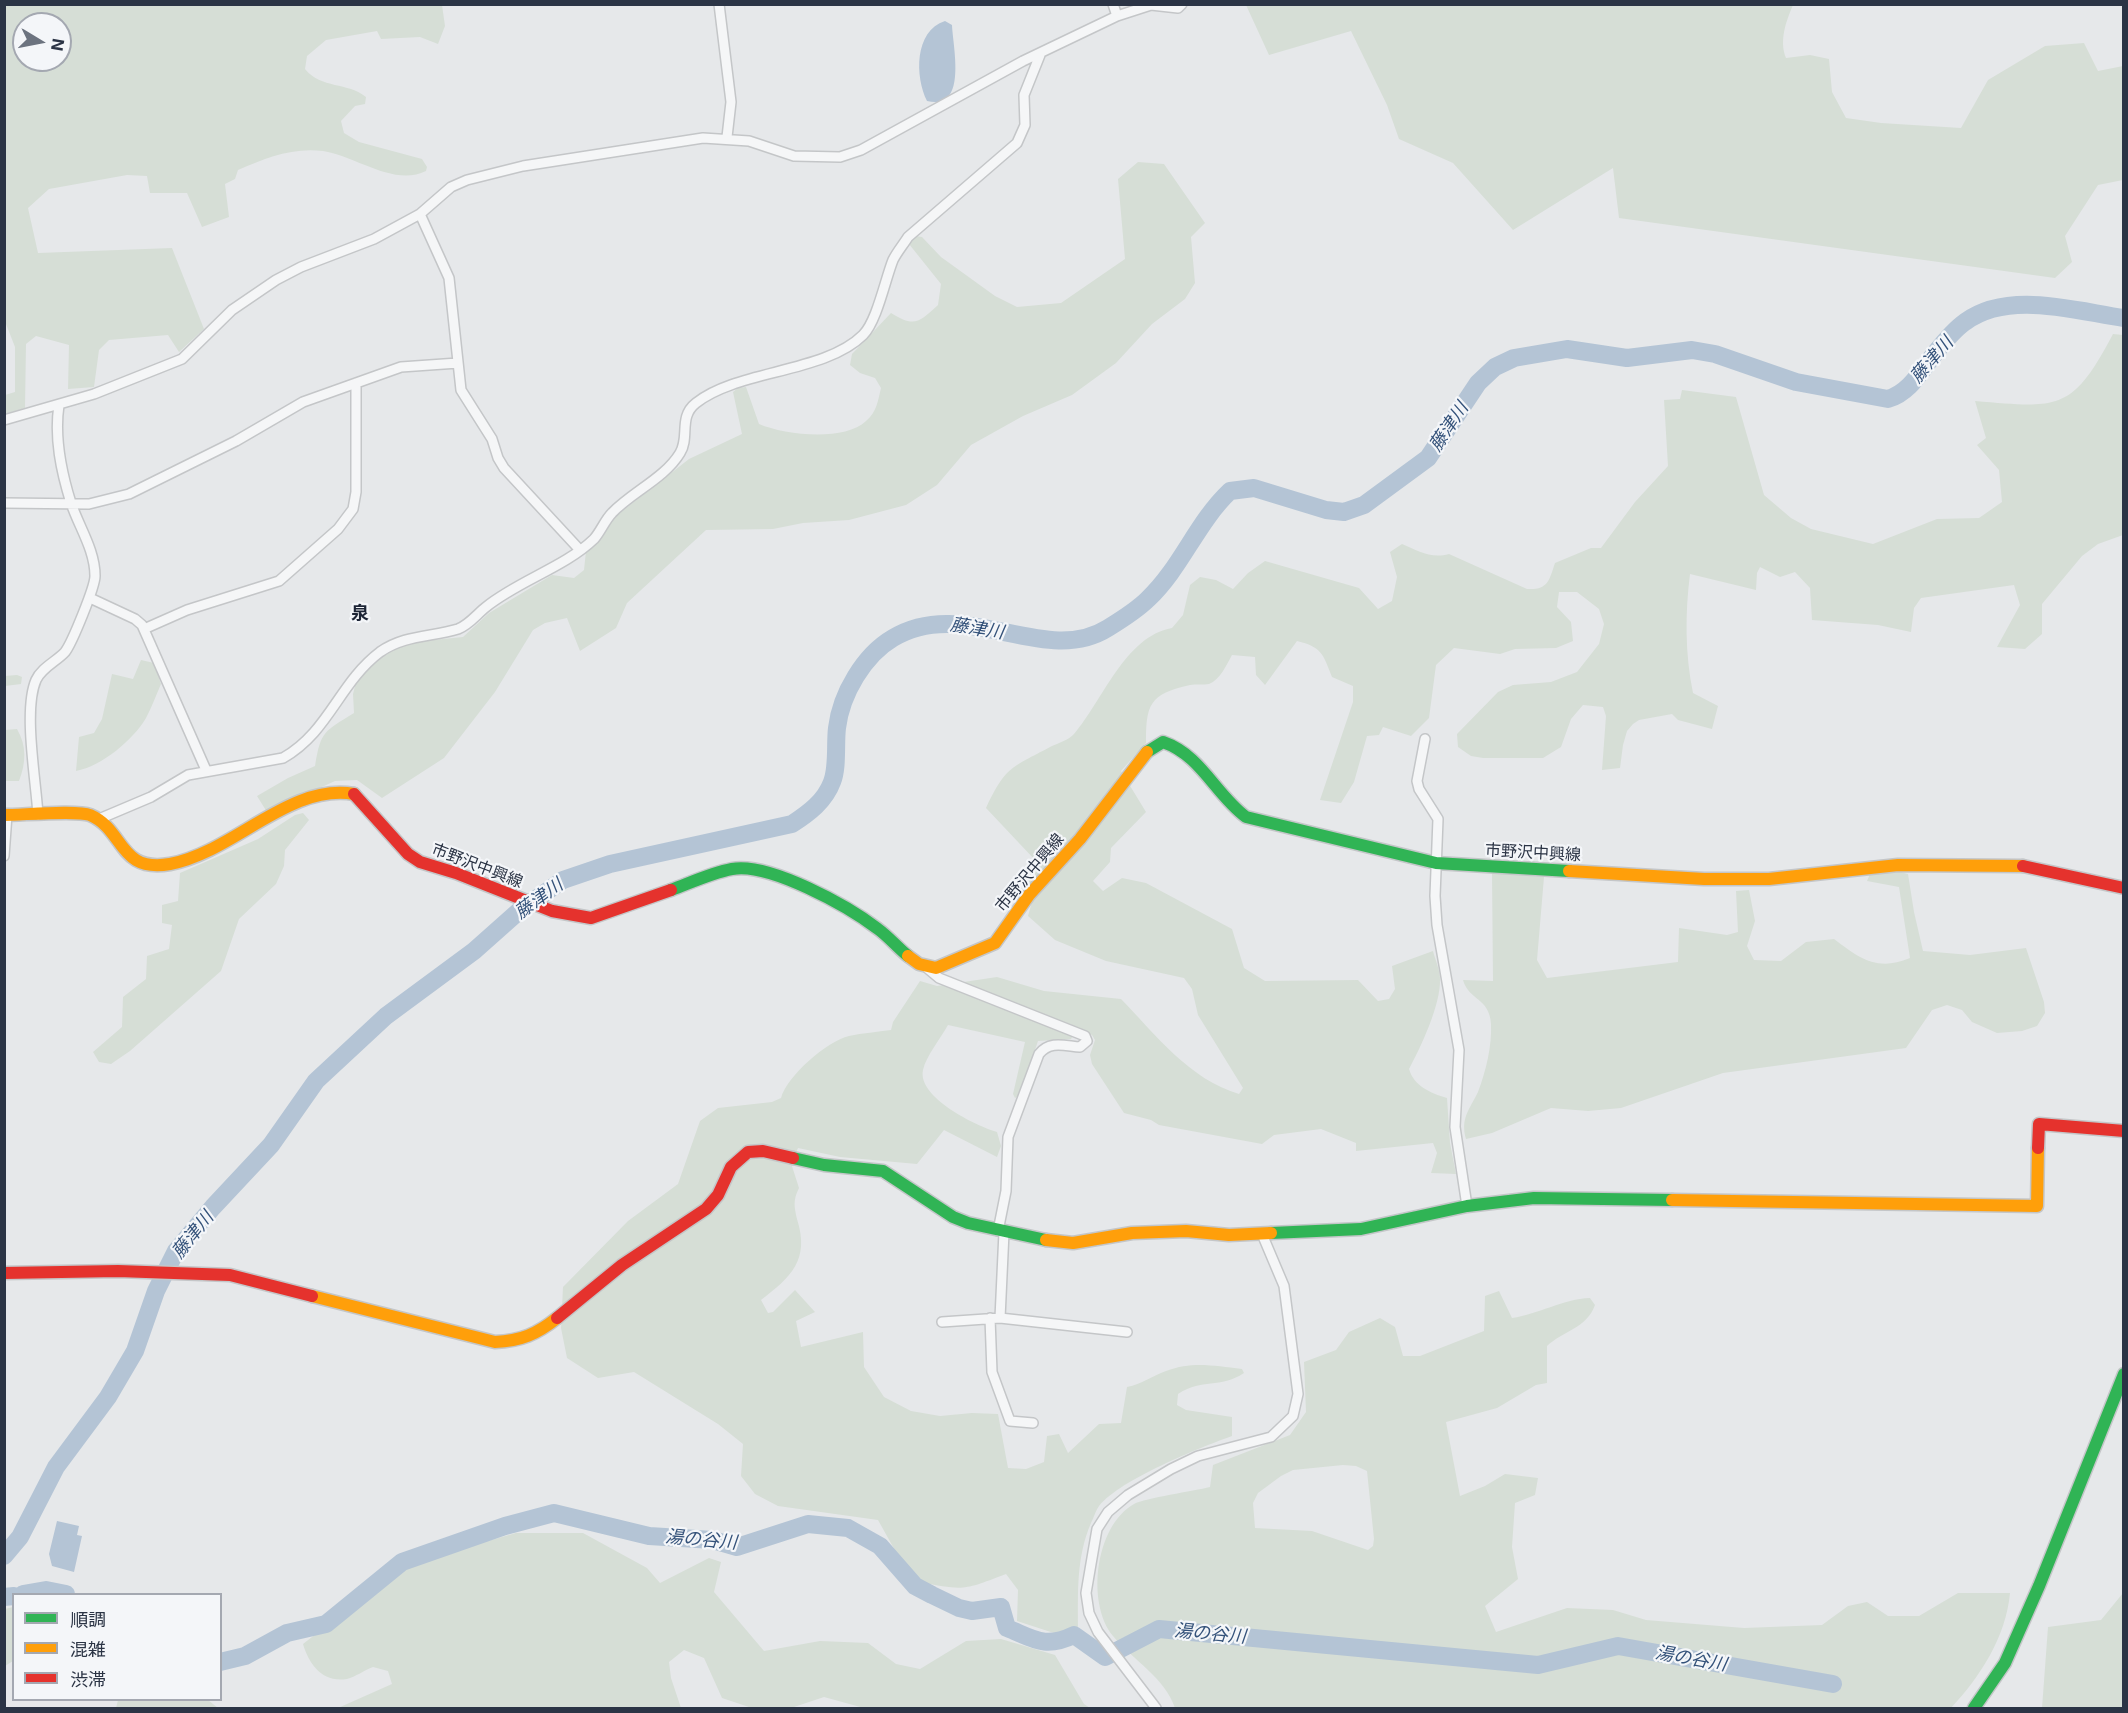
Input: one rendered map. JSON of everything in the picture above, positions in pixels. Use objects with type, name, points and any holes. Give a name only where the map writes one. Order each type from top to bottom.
[{"type":"street","points":[[719,4],[731,102],[727,137]]},
{"type":"street","points":[[1113,4],[1116,16]]},
{"type":"street","points":[[4,420],[59,405],[140,378],[182,359],[232,310],[276,280],[301,267],[374,239],[420,214],[451,187],[500,171],[632,147],[727,137],[749,141],[794,156],[840,157],[861,150],[1023,61],[1040,55],[1116,16],[1151,5],[1178,9],[1182,4]]},
{"type":"street","points":[[4,856],[6,815],[88,814],[99,819],[151,797],[188,775],[276,759],[295,751],[317,732],[354,676],[382,651],[413,637],[459,628],[488,605],[594,539],[610,514],[671,464],[680,453],[684,444],[684,419],[695,404],[733,385],[838,351],[863,335],[869,327],[895,257],[908,237],[1017,143],[1025,125],[1024,95],[1040,55]]},
{"type":"street","points":[[420,214],[449,278],[461,390],[492,439],[498,459],[504,468],[579,549]]},
{"type":"street","points":[[4,503],[89,504],[129,494],[236,441],[303,402],[401,367],[458,363]]},
{"type":"street","points":[[144,629],[187,610],[279,581],[338,530],[353,509],[356,492],[356,383]]},
{"type":"street","points":[[39,815],[30,698],[37,677],[66,651],[94,587],[94,562],[71,503],[55,428],[59,405]]},
{"type":"street","points":[[90,598],[135,619],[144,629],[206,770]]},
{"type":"street","points":[[1425,739],[1418,781],[1423,796],[1438,819],[1437,925],[1459,1050],[1455,1127],[1467,1206]]},
{"type":"street","name":"市野沢中興線","points":[[99,819],[109,828],[129,857],[138,862],[170,865],[219,847],[300,802],[331,790],[345,789],[357,794],[408,854],[420,862],[456,873],[552,911],[591,918],[732,869],[754,869],[785,880],[876,927],[917,964],[936,969],[995,943],[1029,895],[1080,839],[1149,750],[1163,742],[1178,748],[1203,770],[1228,804],[1246,817],[1436,863],[1704,879],[1769,879],[1899,865],[1976,864],[2027,866],[2124,888]]},
{"type":"street","points":[[927,968],[939,978],[1040,1020],[1076,1032],[1085,1036],[1087,1041],[1080,1047],[1052,1044],[1044,1047],[1039,1054],[1008,1137],[992,1372],[1010,1421],[1033,1423]]},
{"type":"street","points":[[4,1273],[212,1272],[495,1342],[517,1341],[540,1332],[622,1265],[706,1209],[718,1195],[731,1167],[748,1152],[763,1151],[824,1165],[884,1171],[953,1217],[1001,1232],[1073,1243],[1092,1242],[1132,1233],[1262,1234],[1361,1230],[1467,1206],[1534,1198],[2037,1206],[2039,1124],[2124,1131]]},
{"type":"street","points":[[1156,1708],[1106,1644],[1089,1613],[1086,1593],[1097,1529],[1108,1512],[1128,1495],[1171,1469],[1198,1456],[1271,1437],[1293,1416],[1298,1394],[1284,1286],[1262,1234]]},
{"type":"street","points":[[942,1322],[995,1318],[1127,1332]]},
{"type":"street","points":[[1974,1708],[2009,1653],[2039,1586],[2124,1374]]},
{"type":"shaded area","points":[[5,4],[442,5],[445,26],[438,44],[420,37],[381,39],[377,31],[326,40],[307,56],[305,69],[319,80],[351,89],[366,97],[365,104],[355,106],[341,121],[344,133],[359,142],[422,159],[427,167],[426,171],[414,175],[401,175],[375,169],[323,151],[290,152],[258,161],[238,170],[235,179],[225,184],[229,217],[202,227],[187,193],[150,193],[147,176],[127,175],[49,189],[28,208],[38,253],[172,248],[204,329],[179,352],[168,335],[109,340],[99,350],[94,387],[68,389],[69,345],[36,336],[26,344],[25,408],[5,414],[5,395],[15,392],[15,347],[4,319]]},
{"type":"shaded area","points":[[1246,5],[1793,5],[1783,38],[1786,58],[1810,55],[1829,59],[1832,92],[1846,118],[1881,123],[1961,128],[1988,80],[2045,46],[2084,43],[2098,71],[2123,66],[2123,180],[2098,185],[2065,236],[2072,262],[2055,278],[1619,218],[1613,168],[1513,230],[1453,163],[1399,139],[1387,105],[1351,31],[1269,55]]},
{"type":"shaded area","points":[[1138,162],[1164,164],[1205,223],[1191,237],[1195,283],[1185,299],[1152,324],[1116,363],[1072,395],[1023,416],[971,445],[937,485],[906,505],[849,520],[803,523],[773,529],[706,530],[627,603],[616,628],[580,651],[567,618],[545,623],[533,630],[495,692],[444,758],[382,798],[357,780],[335,781],[267,812],[257,796],[315,766],[322,738],[336,724],[354,713],[353,694],[356,682],[366,667],[412,642],[463,637],[489,613],[552,575],[574,578],[584,570],[586,551],[616,516],[689,459],[742,434],[733,392],[738,388],[746,387],[759,424],[770,428],[798,433],[829,434],[856,428],[866,421],[875,410],[881,388],[875,378],[860,373],[850,365],[852,354],[891,313],[911,322],[926,316],[938,305],[941,284],[909,244],[916,236],[922,237],[941,257],[995,296],[1017,307],[1061,303],[1125,259],[1118,179]]},
{"type":"shaded area","points":[[2113,334],[2123,335],[2123,535],[2098,544],[2082,556],[2042,604],[2042,634],[2025,649],[1997,647],[2020,605],[2014,585],[1921,598],[1914,608],[1911,632],[1878,625],[1812,620],[1810,588],[1795,572],[1780,577],[1760,567],[1757,573],[1756,590],[1690,574],[1687,634],[1690,678],[1693,693],[1718,706],[1712,729],[1678,720],[1672,714],[1639,720],[1627,731],[1620,768],[1602,770],[1606,716],[1603,707],[1583,705],[1571,719],[1561,747],[1543,758],[1471,756],[1458,747],[1457,734],[1498,692],[1513,685],[1551,682],[1577,672],[1599,644],[1604,624],[1599,609],[1577,592],[1559,592],[1557,607],[1571,622],[1573,641],[1556,648],[1515,649],[1500,654],[1454,648],[1436,665],[1429,718],[1411,736],[1383,727],[1379,735],[1367,736],[1354,782],[1341,803],[1320,800],[1353,702],[1353,686],[1332,677],[1324,657],[1312,646],[1297,641],[1265,685],[1256,675],[1255,657],[1232,655],[1223,671],[1213,682],[1176,689],[1158,697],[1153,703],[1147,719],[1146,743],[1121,771],[1146,812],[1111,848],[1110,862],[1093,881],[1103,891],[1122,878],[1146,883],[1232,929],[1244,968],[1265,981],[1358,980],[1378,1001],[1389,999],[1395,989],[1392,966],[1433,951],[1440,976],[1437,1001],[1409,1069],[1411,1075],[1424,1088],[1447,1098],[1450,1143],[1456,1174],[1431,1173],[1437,1153],[1433,1143],[1356,1151],[1356,1143],[1321,1129],[1274,1135],[1262,1144],[1159,1125],[1151,1120],[1124,1113],[1092,1064],[1090,1055],[1095,1040],[1092,1035],[1078,1028],[1071,1039],[1038,1041],[1020,1095],[1015,1098],[1013,1094],[1025,1042],[948,1025],[930,1053],[923,1070],[924,1080],[929,1090],[950,1109],[976,1124],[997,1132],[1001,1146],[997,1157],[944,1130],[917,1164],[840,1157],[798,1148],[791,1163],[799,1188],[795,1203],[801,1246],[799,1257],[789,1275],[761,1300],[768,1313],[773,1312],[795,1290],[815,1312],[796,1321],[801,1347],[863,1332],[864,1367],[884,1397],[911,1411],[940,1416],[972,1413],[998,1414],[1008,1468],[1026,1469],[1044,1462],[1047,1436],[1059,1434],[1068,1453],[1099,1424],[1121,1423],[1127,1387],[1185,1366],[1204,1365],[1242,1369],[1244,1373],[1235,1378],[1195,1386],[1178,1394],[1177,1405],[1186,1410],[1232,1417],[1232,1436],[1181,1456],[1142,1475],[1124,1485],[1098,1508],[1086,1536],[1080,1562],[1078,1630],[1060,1635],[1017,1621],[1018,1590],[1006,1574],[972,1586],[956,1588],[920,1582],[897,1554],[878,1520],[778,1506],[755,1494],[741,1476],[743,1444],[718,1424],[634,1372],[598,1378],[567,1358],[561,1328],[563,1287],[628,1221],[678,1184],[700,1121],[718,1108],[772,1102],[781,1098],[799,1070],[830,1045],[849,1036],[891,1030],[893,1022],[920,981],[937,986],[997,977],[1044,991],[1121,999],[1189,1067],[1204,1078],[1239,1094],[1243,1088],[1198,1015],[1192,989],[1184,978],[1106,961],[1055,940],[1028,916],[1032,902],[1020,890],[1035,860],[986,808],[999,784],[1018,764],[1074,734],[1128,657],[1141,643],[1155,634],[1172,628],[1183,615],[1190,585],[1200,577],[1216,580],[1233,589],[1248,573],[1265,561],[1359,588],[1378,609],[1392,601],[1397,577],[1390,552],[1402,544],[1430,555],[1449,554],[1527,589],[1539,588],[1547,583],[1555,563],[1591,548],[1601,548],[1635,502],[1668,466],[1664,400],[1680,399],[1682,390],[1736,397],[1764,495],[1791,518],[1811,529],[1873,544],[1937,519],[1979,518],[2002,502],[1999,470],[1977,445],[1986,438],[1975,401],[2026,404],[2060,399],[2073,391],[2086,378]]},
{"type":"shaded area","points":[[141,660],[154,663],[161,684],[146,718],[133,735],[116,751],[96,764],[76,771],[79,737],[94,733],[102,719],[112,674],[133,679]]},
{"type":"shaded area","points":[[5,676],[22,677],[21,684],[5,686]]},
{"type":"shaded area","points":[[17,729],[24,748],[23,768],[19,781],[5,781],[5,730]]},
{"type":"shaded area","points":[[303,813],[309,820],[285,850],[284,866],[276,884],[239,919],[221,971],[130,1051],[111,1064],[99,1062],[93,1052],[122,1027],[123,997],[146,979],[147,956],[169,949],[172,925],[162,923],[162,905],[178,901],[180,873],[258,839],[295,815]]},
{"type":"shaded area","points":[[1896,871],[1908,874],[1923,951],[1970,955],[2026,948],[2044,1002],[2045,1013],[2037,1026],[2022,1031],[1997,1033],[1972,1022],[1962,1010],[1947,1005],[1932,1010],[1906,1048],[1723,1073],[1621,1108],[1588,1111],[1551,1108],[1492,1133],[1466,1139],[1465,1119],[1478,1092],[1486,1067],[1491,1041],[1491,1024],[1487,1009],[1470,992],[1463,980],[1493,981],[1492,873],[1544,877],[1537,960],[1547,978],[1678,962],[1679,928],[1727,935],[1738,932],[1736,891],[1749,890],[1755,921],[1747,946],[1754,960],[1781,961],[1806,942],[1834,939],[1869,961],[1888,964],[1898,962],[1910,958],[1899,887],[1867,881],[1870,874]]},
{"type":"shaded area","points":[[1499,1291],[1512,1318],[1580,1299],[1590,1298],[1595,1305],[1581,1324],[1547,1346],[1547,1383],[1536,1385],[1497,1408],[1446,1422],[1460,1496],[1485,1486],[1505,1474],[1538,1478],[1535,1495],[1515,1503],[1512,1547],[1518,1579],[1485,1606],[1496,1632],[1567,1608],[1613,1610],[1646,1620],[1744,1628],[1822,1625],[1848,1606],[1867,1602],[1888,1616],[1919,1616],[1958,1593],[2010,1593],[2008,1609],[1997,1641],[1981,1670],[1962,1696],[1951,1708],[1175,1708],[1164,1687],[1121,1645],[1105,1622],[1099,1605],[1097,1586],[1103,1547],[1110,1529],[1134,1504],[1210,1487],[1213,1465],[1290,1435],[1306,1412],[1304,1362],[1336,1350],[1349,1332],[1380,1318],[1395,1327],[1403,1356],[1420,1356],[1484,1331],[1485,1296]],"holes":[[[1343,1465],[1356,1466],[1367,1471],[1374,1539],[1373,1546],[1368,1550],[1312,1531],[1255,1528],[1253,1503],[1258,1493],[1281,1476],[1293,1470]]]},
{"type":"shaded area","points":[[516,1533],[583,1533],[647,1568],[660,1583],[709,1558],[721,1562],[714,1592],[764,1651],[820,1641],[868,1643],[896,1664],[920,1669],[966,1641],[1001,1639],[1055,1655],[1084,1704],[1090,1708],[864,1708],[824,1697],[791,1708],[752,1708],[722,1698],[704,1658],[684,1650],[669,1662],[671,1678],[681,1708],[338,1708],[392,1684],[388,1671],[373,1667],[347,1679],[330,1678],[313,1665],[303,1644],[404,1565]]},
{"type":"shaded area","points":[[2123,1593],[2123,1708],[2042,1708],[2048,1627],[2101,1620]]},
{"type":"shaded area","points":[[12,1607],[12,1662],[5,1666],[5,1609]]},
{"type":"shaded area","points":[[118,1701],[209,1701],[218,1708],[116,1708]]},
{"type":"water","points":[[945,21],[952,25],[955,62],[953,87],[948,97],[940,102],[927,101],[920,80],[920,56],[927,34],[935,26]]},
{"type":"water","points":[[57,1521],[79,1526],[77,1535],[82,1536],[74,1572],[52,1566],[49,1554]]},
{"type":"waterway","name":"藤津川","points":[[4,1556],[20,1537],[56,1467],[108,1397],[135,1351],[156,1291],[176,1251],[213,1207],[271,1145],[316,1081],[386,1016],[474,951],[519,911],[563,880],[610,864],[792,824],[816,806],[829,789],[834,776],[837,728],[843,702],[864,665],[882,645],[893,638],[920,627],[948,624],[976,626],[1058,640],[1084,638],[1108,628],[1139,607],[1160,587],[1218,503],[1230,491],[1254,488],[1326,510],[1344,512],[1364,505],[1428,458],[1478,383],[1495,367],[1514,358],[1567,349],[1627,358],[1692,350],[1715,354],[1796,382],[1888,399],[1896,396],[1915,380],[1957,328],[1982,312],[2001,307],[2042,305],[2124,318]]},
{"type":"waterway","name":"湯の谷川","points":[[222,1662],[245,1656],[287,1633],[326,1624],[402,1562],[505,1526],[554,1513],[649,1536],[713,1540],[737,1547],[808,1524],[848,1528],[880,1546],[915,1586],[932,1595],[959,1608],[972,1611],[1001,1607],[1007,1628],[1032,1639],[1047,1642],[1074,1635],[1105,1657],[1159,1629],[1538,1665],[1618,1646],[1833,1684]]},
{"type":"waterway","name":"湯の谷川","points":[[29,1593],[46,1590],[61,1593]]},
{"type":"waterway","name":"湯の谷川","points":[[4,1597],[12,1596]]},
{"type":"traffic: fast","points":[[1147,752],[1163,742],[1176,748],[1198,765],[1235,808],[1246,817],[1436,863],[1569,871]]},
{"type":"traffic: fast","points":[[671,890],[732,869],[766,872],[808,888],[848,909],[882,932],[908,956]]},
{"type":"traffic: fast","points":[[793,1158],[824,1165],[883,1171],[953,1217],[968,1223],[1046,1240]]},
{"type":"traffic: fast","points":[[1271,1233],[1361,1229],[1467,1206],[1534,1198],[1672,1200]]},
{"type":"traffic: fast","points":[[1974,1708],[2005,1663],[2039,1586],[2124,1374]]},
{"type":"traffic: slow","points":[[908,956],[919,964],[936,968],[995,943],[1029,895],[1080,839],[1147,752]]},
{"type":"traffic: slow","points":[[4,815],[62,813],[90,815],[110,830],[124,849],[140,862],[153,865],[170,864],[194,857],[284,808],[307,799],[330,793],[354,794]]},
{"type":"traffic: slow","points":[[1569,871],[1704,879],[1769,879],[1898,865],[2023,866]]},
{"type":"traffic: slow","points":[[1672,1200],[2037,1206],[2038,1148]]},
{"type":"traffic: slow","points":[[1046,1240],[1073,1243],[1132,1233],[1186,1231],[1229,1235],[1271,1233]]},
{"type":"traffic: slow","points":[[312,1296],[495,1342],[528,1336],[557,1318]]},
{"type":"traffic: jam","points":[[354,794],[408,854],[420,862],[456,873],[552,911],[591,918],[671,890]]},
{"type":"traffic: jam","points":[[2023,866],[2124,888]]},
{"type":"traffic: jam","points":[[2038,1148],[2039,1124],[2124,1131]]},
{"type":"traffic: jam","points":[[557,1318],[622,1265],[706,1209],[718,1195],[731,1167],[748,1152],[763,1151],[793,1158]]},
{"type":"traffic: jam","points":[[4,1273],[118,1271],[230,1275],[312,1296]]},
{"type":"district","name":"泉","points":[[360,614]]}]
